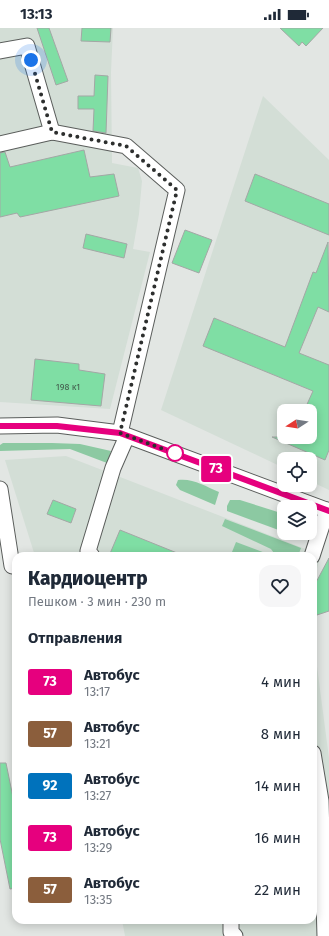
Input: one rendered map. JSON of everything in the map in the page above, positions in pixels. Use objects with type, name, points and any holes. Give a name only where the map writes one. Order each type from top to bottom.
[{"type":"street","points":[[0,51],[27,46],[52,132]]},
{"type":"street","points":[[0,144],[52,132],[126,146],[177,190],[123,434],[89,552]]},
{"type":"street","points":[[0,426],[57,426],[123,434],[328,510],[313,552]]},
{"type":"street","points":[[0,489],[12,566]]},
{"type":"street","points":[[317,777],[321,801],[325,936]]},
{"type":"street","points":[[231,924],[231,932],[235,936]]},
{"type":"shaded area","points":[[0,28],[113,28],[111,72],[112,163],[138,168],[142,181],[139,214],[133,249],[150,252],[110,409],[0,402]]},
{"type":"shaded area","points":[[263,96],[329,160],[329,490],[317,484],[317,452],[277,452],[277,465],[161,410]]},
{"type":"shaded area","points":[[66,456],[277,538],[277,540],[282,540],[313,552],[34,552],[5,460]]},
{"type":"shaded area","points":[[317,553],[321,555],[317,568]]},
{"type":"shaded area","points":[[317,666],[329,758],[329,936],[125,936],[123,924],[317,924]]},
{"type":"green space","points":[[3,443],[80,444],[111,451],[107,463],[70,449],[0,451],[0,445]]},
{"type":"green space","points":[[178,480],[194,481],[219,492],[215,505],[180,490],[176,485]]},
{"type":"green space","points":[[230,500],[240,500],[277,512],[277,529],[227,511],[227,506]]},
{"type":"green space","points":[[225,519],[301,548],[300,552],[273,552],[271,549],[222,526]]},
{"type":"green space","points":[[236,542],[263,552],[232,552]]},
{"type":"building","points":[[37,28],[49,28],[68,81],[56,85]]},
{"type":"building","points":[[82,28],[111,28],[110,42],[81,41]]},
{"type":"building","points":[[280,28],[323,28],[306,46],[302,42],[299,46]]},
{"type":"building","points":[[95,75],[108,76],[106,133],[93,131],[94,109],[78,109],[78,96],[94,96]]},
{"type":"building","points":[[84,150],[90,177],[114,174],[119,196],[20,217],[17,213],[0,217],[0,153],[5,152],[10,167]]},
{"type":"building","points":[[255,174],[329,204],[329,235],[245,201]]},
{"type":"building","points":[[185,230],[212,240],[199,273],[172,263]]},
{"type":"building","points":[[86,234],[127,244],[124,258],[83,248]]},
{"type":"building","points":[[328,242],[329,312],[318,307],[299,353],[329,365],[329,450],[325,460],[317,457],[317,452],[307,452],[288,444],[317,444],[317,404],[307,404],[313,391],[203,346],[214,318],[285,347],[313,272],[316,273]]},
{"type":"building","points":[[35,359],[79,364],[79,370],[105,374],[101,406],[31,400]]},
{"type":"building","points":[[53,500],[76,509],[71,523],[47,514]]},
{"type":"building","points":[[120,530],[175,552],[111,552]]},
{"type":"building","points":[[329,558],[329,611],[317,615],[317,580]]},
{"type":"building","points":[[0,763],[6,763],[12,792],[12,889],[10,889],[0,839]]},
{"type":"bus line","name":"73","points":[[0,426],[57,426],[120,433],[329,511]]},
{"type":"route","points":[[31,60],[52,132],[126,146],[177,190],[120,433],[182,456],[175,453]]}]
